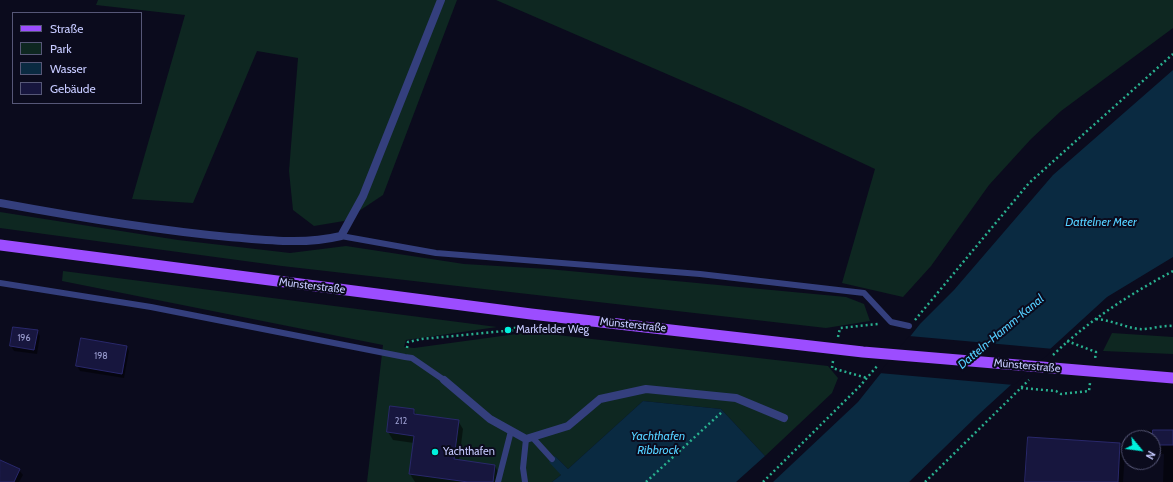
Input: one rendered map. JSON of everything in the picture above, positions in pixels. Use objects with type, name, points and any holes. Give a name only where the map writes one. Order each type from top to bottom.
[{"type":"main road","name":"Münsterstraße","points":[[0,245],[517,312],[862,352],[1173,378]]},
{"type":"street","points":[[0,203],[179,232],[292,243],[319,242],[341,236],[363,196],[441,0]]},
{"type":"street","points":[[444,380],[490,419],[511,431],[529,438],[568,426],[600,399],[646,389],[736,398],[784,418]]},
{"type":"lane","points":[[341,236],[436,253],[700,274],[864,293],[891,322],[909,326]]},
{"type":"lane","points":[[0,283],[151,307],[412,358],[444,380]]},
{"type":"lane","points":[[498,482],[511,431]]},
{"type":"lane","points":[[529,438],[552,459]]},
{"type":"lane","points":[[525,482],[523,468],[529,438]]},
{"type":"path","points":[[909,326],[1028,183],[1173,54]]},
{"type":"path","points":[[1096,352],[1067,341],[1095,319],[1151,283],[1173,271]]},
{"type":"path","points":[[405,357],[408,342],[422,339],[515,330],[517,312]]},
{"type":"path","points":[[1095,319],[1140,329],[1162,325],[1173,326]]},
{"type":"path","points":[[840,328],[869,326]]},
{"type":"path","points":[[832,368],[867,378]]},
{"type":"path","points":[[763,482],[860,386]]},
{"type":"path","points":[[925,482],[1021,388],[1056,391],[1061,394],[1089,391]]},
{"type":"path","points":[[646,482],[723,411]]},
{"type":"green space","points":[[98,0],[457,0],[383,195],[344,221],[314,226],[293,210],[289,171],[298,58],[257,51],[193,203],[132,199],[185,15],[96,5]]},
{"type":"green space","points":[[496,0],[1173,0],[1173,28],[1061,111],[1031,139],[989,185],[931,266],[903,297],[842,283],[875,169],[743,107]]},
{"type":"green space","points":[[0,212],[178,240],[290,253],[346,246],[464,264],[548,269],[846,297],[864,304],[870,321],[826,328],[282,266],[0,228]]},
{"type":"green space","points":[[63,271],[497,327],[406,340],[404,347],[414,348],[531,332],[828,366],[838,378],[832,393],[765,456],[721,409],[643,401],[568,469],[555,456],[561,475],[552,482],[367,482],[383,345],[62,281]]},
{"type":"green space","points":[[1112,333],[1173,337],[1173,354],[1103,351]]},
{"type":"water","name":"Dattelner Meer","points":[[1173,70],[1173,257],[1107,297],[978,415],[909,482],[773,482],[858,402],[920,324],[954,290],[1053,175]]},
{"type":"water","name":"Yachthafen Ribbrock","points":[[643,401],[721,409],[765,456],[736,482],[552,482],[561,475],[549,462],[555,456],[568,469]]},
{"type":"pier","points":[[909,336],[1054,349],[1014,385],[879,373]]},
{"type":"building","points":[[13,327],[38,330],[34,350],[10,346]]},
{"type":"building","points":[[81,338],[127,346],[122,374],[76,366]]},
{"type":"building","points":[[390,406],[414,409],[414,414],[459,420],[454,459],[495,465],[493,482],[468,482],[409,474],[414,436],[387,432]]},
{"type":"building","points":[[1161,430],[1173,430],[1173,445],[1161,445]]},
{"type":"building","points":[[1028,437],[1120,443],[1118,482],[1025,482]]},
{"type":"building","points":[[0,460],[20,469],[14,482],[0,482]]},
{"type":"place","name":"Markfelder Weg","points":[[508,330]]},
{"type":"place","name":"Yachthafen","points":[[435,452]]},
{"type":"water label","name":"Datteln-Hamm-Kanal","points":[[1001,332]]}]
